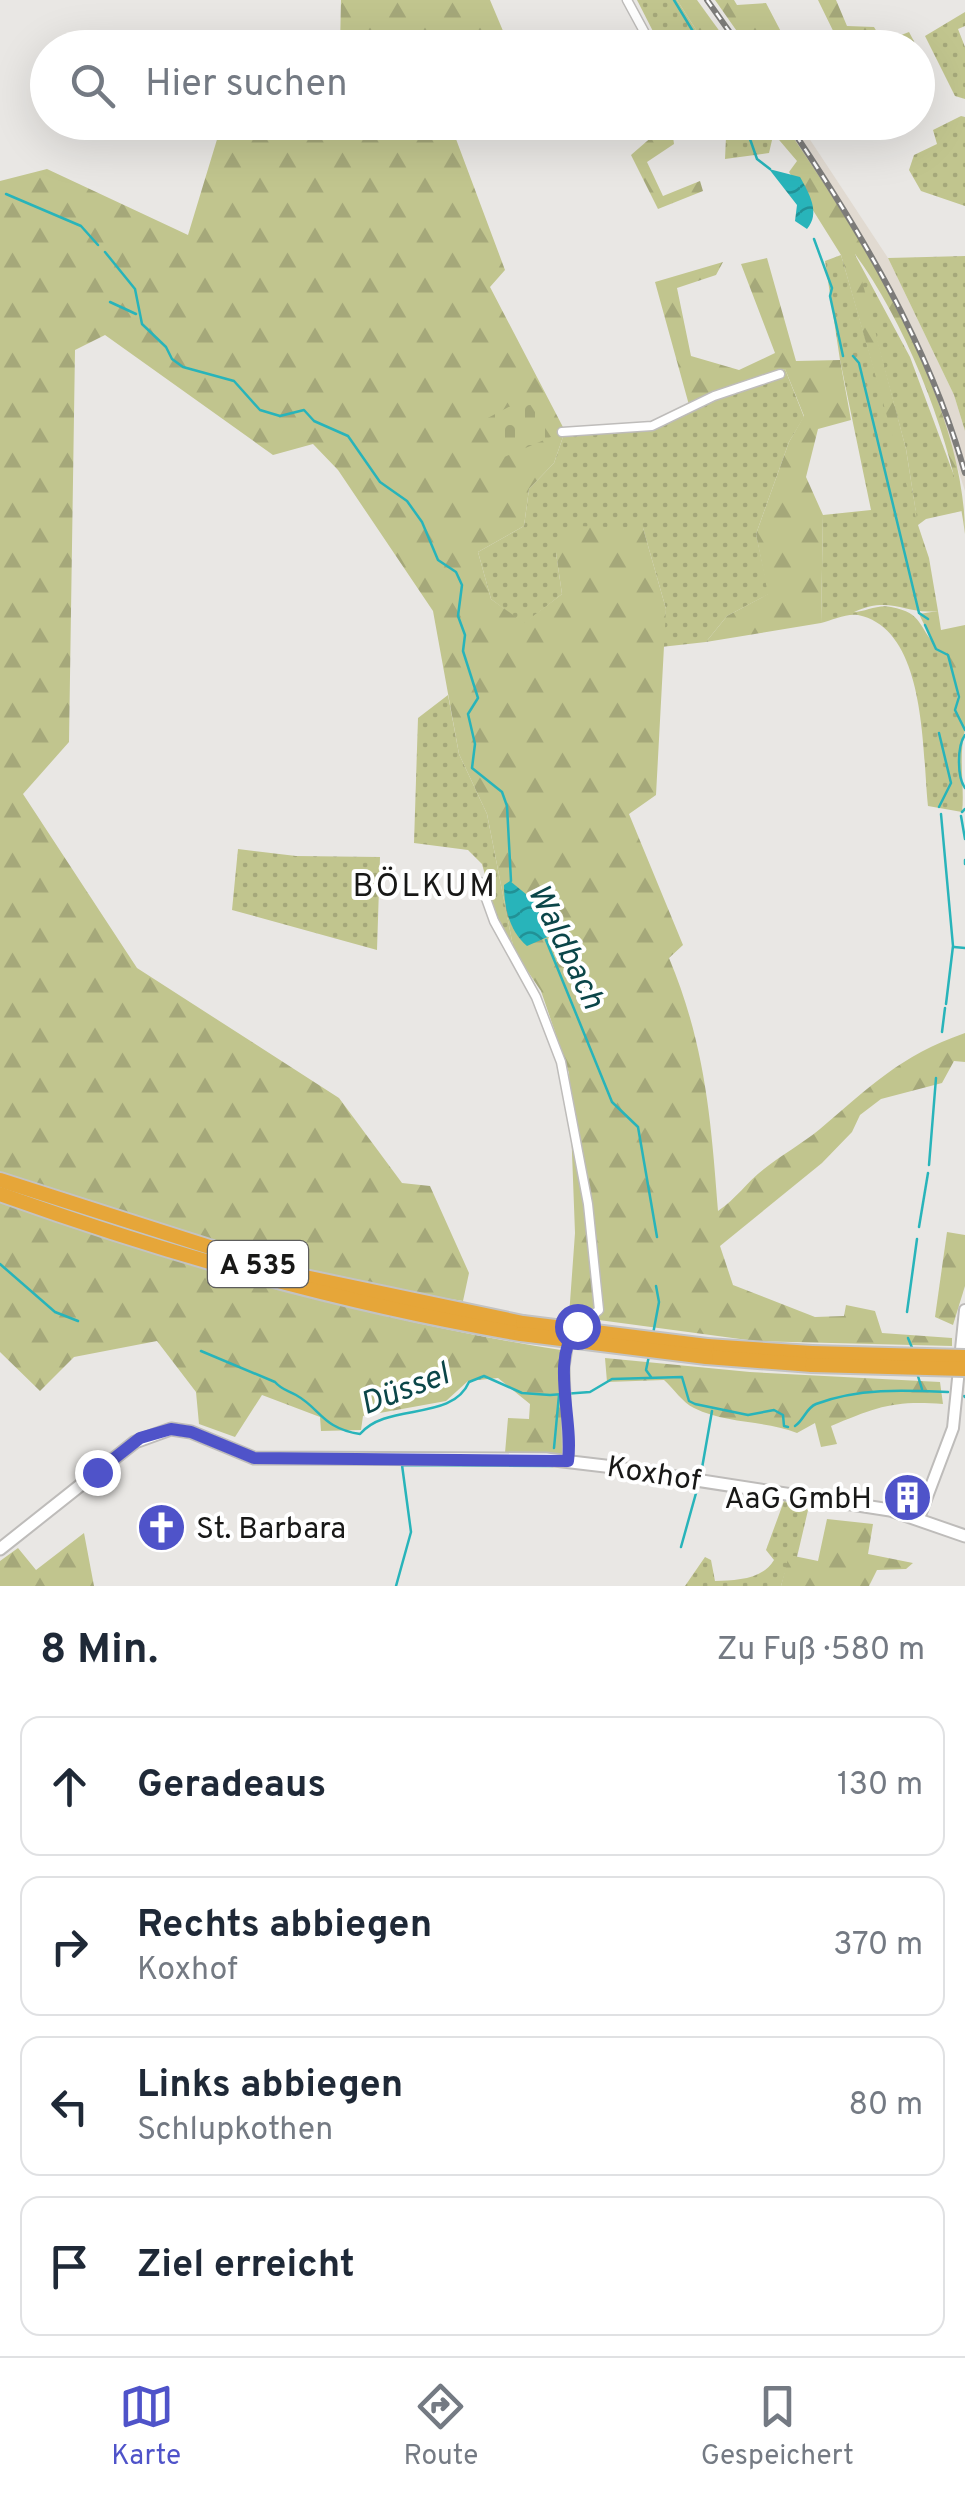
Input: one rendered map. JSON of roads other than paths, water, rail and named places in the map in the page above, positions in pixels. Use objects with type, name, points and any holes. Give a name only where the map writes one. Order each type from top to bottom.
[{"type":"highway","name":"A 535","points":[[0,1180],[300,1276],[522,1329]]},
{"type":"highway","name":"A 535","points":[[0,1194],[108,1233],[296,1287],[522,1329],[706,1352],[965,1369]]},
{"type":"highway","name":"A 535","points":[[812,1359],[965,1357]]},
{"type":"main road","name":"Koxhof","points":[[0,1549],[135,1442],[162,1430],[191,1432],[254,1458],[568,1461],[890,1510],[965,1536]]},
{"type":"street","points":[[627,0],[643,30]]},
{"type":"street","points":[[562,432],[652,426],[714,396],[780,374]]},
{"type":"street","points":[[480,882],[494,921],[536,996],[558,1053],[588,1204],[599,1312],[570,1335],[566,1386],[568,1461]]},
{"type":"street","points":[[919,1518],[952,1428],[965,1310]]},
{"type":"water","points":[[769,169],[800,177],[813,210],[807,229],[795,221],[797,205]]},
{"type":"water","points":[[510,881],[543,908],[559,932],[527,946],[521,940],[512,927],[505,902],[504,885]]},
{"type":"waterway","points":[[674,0],[692,30]]},
{"type":"waterway","points":[[750,140],[757,159],[770,169]]},
{"type":"waterway","name":"Waldbach","points":[[6,194],[81,226],[98,245]]},
{"type":"waterway","points":[[814,239],[832,288],[830,296],[843,356]]},
{"type":"waterway","name":"Waldbach","points":[[105,252],[135,289],[142,324],[166,347],[172,359],[183,367],[234,381],[260,410],[280,416],[304,410],[314,421],[348,436],[380,482],[407,501],[422,522],[438,560],[456,572],[462,585],[458,616],[465,635],[463,651],[478,698],[468,714],[475,744],[472,768],[502,792],[507,806],[511,881]]},
{"type":"waterway","name":"Waldbach","points":[[110,302],[136,314]]},
{"type":"waterway","points":[[853,356],[859,363],[919,613],[928,619]]},
{"type":"waterway","points":[[925,625],[936,649],[948,655],[959,697],[955,710],[965,730]]},
{"type":"waterway","points":[[939,733],[951,783],[939,807]]},
{"type":"waterway","points":[[965,735],[959,761],[965,788]]},
{"type":"waterway","points":[[962,812],[965,809]]},
{"type":"waterway","points":[[941,814],[953,946],[946,1004]]},
{"type":"waterway","points":[[961,816],[965,839]]},
{"type":"waterway","name":"Waldbach","points":[[546,940],[612,1102],[638,1127],[657,1237]]},
{"type":"waterway","points":[[954,947],[965,948]]},
{"type":"waterway","points":[[942,1032],[945,1008]]},
{"type":"waterway","points":[[929,1165],[936,1078]]},
{"type":"waterway","points":[[919,1227],[928,1173]]},
{"type":"waterway","points":[[907,1312],[917,1239]]},
{"type":"waterway","name":"Düssel","points":[[0,1264],[55,1312],[78,1321]]},
{"type":"waterway","name":"Waldbach","points":[[653,1334],[659,1302],[656,1286]]},
{"type":"waterway","points":[[908,1338],[913,1350]]},
{"type":"waterway","name":"Düssel","points":[[201,1351],[275,1382],[330,1423],[360,1434],[386,1418],[449,1402],[469,1382],[484,1376],[522,1393],[550,1395],[590,1392],[612,1379],[682,1377],[689,1401],[695,1404],[748,1415],[774,1410],[783,1415],[784,1426],[788,1427]]},
{"type":"waterway","name":"Waldbach","points":[[649,1356],[646,1370],[651,1377]]},
{"type":"waterway","points":[[917,1373],[922,1389]]},
{"type":"waterway","name":"Düssel","points":[[795,1426],[813,1406],[848,1395],[948,1392]]},
{"type":"waterway","points":[[554,1448],[559,1395]]},
{"type":"waterway","points":[[702,1468],[712,1411]]},
{"type":"waterway","points":[[396,1586],[411,1532],[402,1465],[553,1466]]},
{"type":"waterway","points":[[681,1547],[698,1486]]},
{"type":"railway","points":[[707,0],[728,30]]},
{"type":"railway","points":[[799,140],[866,248],[912,335],[965,473]]},
{"type":"place","name":"AaG GmbH","points":[[907,1498]]},
{"type":"place","name":"St. Barbara","points":[[161,1528]]},
{"type":"district","name":"BÖLKUM","points":[[425,885]]}]
